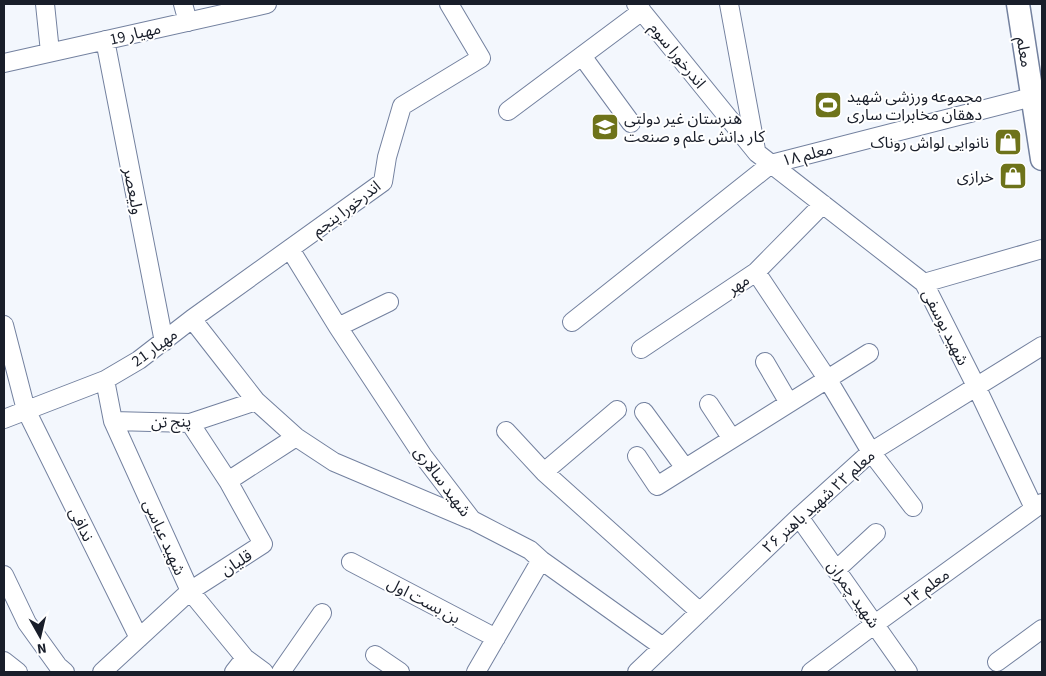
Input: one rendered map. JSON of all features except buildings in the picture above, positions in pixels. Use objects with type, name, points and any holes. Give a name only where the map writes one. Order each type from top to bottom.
[{"type":"main road","name":"معلم","points":[[1018,4],[1042,159]]},
{"type":"street","points":[[45,4],[50,52]]},
{"type":"street","points":[[183,4],[188,22]]},
{"type":"street","name":"مهیار 19","points":[[4,62],[267,4]]},
{"type":"street","name":"اندرخورا پنجم","points":[[290,249],[383,182],[387,157],[402,106],[481,58],[449,4]]},
{"type":"street","points":[[729,4],[757,153]]},
{"type":"street","points":[[508,111],[582,56],[639,8]]},
{"type":"street","name":"اندرخورا سوم","points":[[639,8],[757,153]]},
{"type":"street","name":"ولیعصر","points":[[105,40],[164,342]]},
{"type":"street","points":[[582,56],[630,123]]},
{"type":"street","name":"معلم ۱۸","points":[[572,322],[771,164],[1032,97]]},
{"type":"street","name":"شهید یوسفی","points":[[757,153],[924,283],[1038,506]]},
{"type":"street","name":"مهر","points":[[641,350],[756,272],[823,204]]},
{"type":"street","name":"مهیار 21","points":[[4,419],[105,380],[139,360],[192,319],[290,249]]},
{"type":"street","name":"شهید سالاری","points":[[290,249],[338,327],[423,456],[472,520],[530,550],[541,560],[663,648]]},
{"type":"street","points":[[924,283],[1042,249]]},
{"type":"street","points":[[756,272],[828,380],[871,452],[913,507]]},
{"type":"street","points":[[338,327],[389,302]]},
{"type":"street","points":[[192,319],[256,401],[296,437],[334,462],[472,520]]},
{"type":"street","name":"ندافی","points":[[4,325],[26,410],[139,638]]},
{"type":"street","name":"معلم ۲۲ شهید باهنر ۲۶","points":[[637,672],[799,517],[871,452],[1042,346]]},
{"type":"street","points":[[637,456],[656,486],[869,353]]},
{"type":"street","points":[[765,362],[789,403]]},
{"type":"street","name":"شهید عباسی","points":[[105,380],[113,421],[190,591],[245,658],[264,672]]},
{"type":"street","name":"پنج تن","points":[[113,421],[190,423],[256,401]]},
{"type":"street","points":[[710,404],[732,439]]},
{"type":"street","points":[[544,472],[617,410]]},
{"type":"street","points":[[644,412],[685,468]]},
{"type":"street","name":"قلیان","points":[[102,672],[190,591],[263,544],[228,481],[190,423]]},
{"type":"street","points":[[506,431],[544,472],[700,612]]},
{"type":"street","points":[[228,481],[296,437]]},
{"type":"street","name":"معلم ۲۴","points":[[811,672],[1038,506]]},
{"type":"street","name":"شهید چمران","points":[[799,517],[908,672]]},
{"type":"street","points":[[836,570],[876,533]]},
{"type":"street","points":[[476,672],[541,560]]},
{"type":"street","name":"بن بست اول","points":[[351,562],[496,638]]},
{"type":"street","points":[[4,574],[27,623],[58,666],[65,672]]},
{"type":"street","points":[[281,672],[322,613]]},
{"type":"street","points":[[997,662],[1042,629]]},
{"type":"street","points":[[374,655],[400,672]]},
{"type":"street","points":[[234,672],[245,658]]},
{"type":"street","points":[[4,661],[18,672]]},
{"type":"place","name":"مجموعه ورزشی شهید دهقان مخابرات ساری","points":[[828,105]]},
{"type":"place","name":"هنرستان غیر دولتی کار دانش علم و صنعت","points":[[605,127]]},
{"type":"place","name":"نانوایی لواش روناک","points":[[1008,142]]},
{"type":"place","name":"خرازی","points":[[1013,176]]}]
